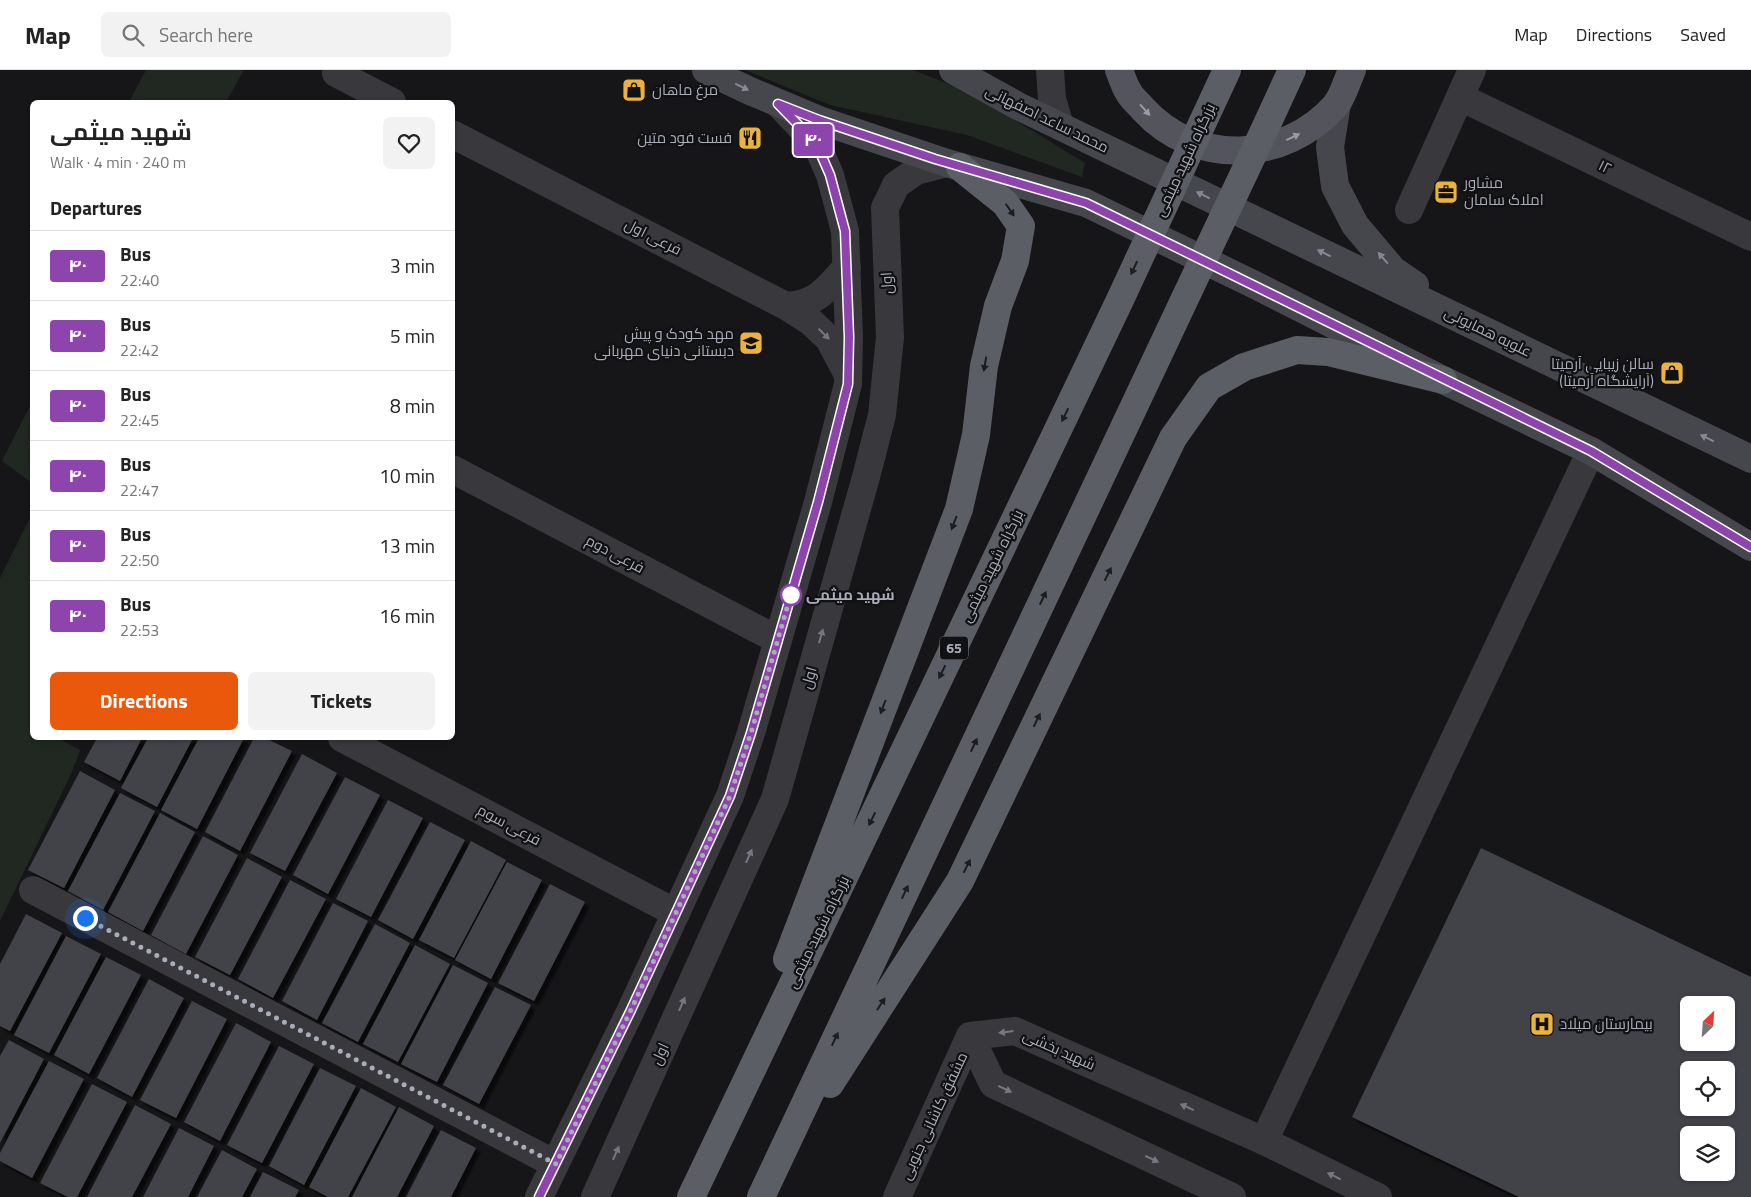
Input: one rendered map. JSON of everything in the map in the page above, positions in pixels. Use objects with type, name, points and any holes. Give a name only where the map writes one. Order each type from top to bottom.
[{"type":"highway","name":"بزرگراه شهید میثمی","points":[[691,1197],[1227,70]]},
{"type":"highway","points":[[765,1188],[1292,70]]},
{"type":"highway","points":[[714,1150],[959,509],[976,435],[984,366],[998,306],[1014,261],[1021,226],[1005,203],[954,165]]},
{"type":"highway","points":[[765,1188],[960,881],[1173,438],[1209,387],[1244,367],[1297,350],[1328,352],[1443,380]]},
{"type":"main road","points":[[706,70],[778,104],[819,120],[954,165],[1086,203],[1255,285],[1443,380],[1591,451],[1751,547]]},
{"type":"main road","name":"محمد ساعد اصفهانی","points":[[953,70],[1018,106],[1278,232]]},
{"type":"main road","points":[[1119,70],[1128,92],[1155,122],[1190,143],[1230,151],[1270,147],[1307,130],[1337,104]]},
{"type":"main road","points":[[1352,70],[1337,104],[1330,147],[1335,186],[1355,225],[1393,270],[1478,328]]},
{"type":"main road","name":"علویه همایونی","points":[[1278,232],[1751,459]]},
{"type":"street","points":[[1050,70],[1052,99],[1060,126]]},
{"type":"street","points":[[1409,210],[1472,70]]},
{"type":"street","points":[[336,73],[388,100]]},
{"type":"street","name":"۱۲","points":[[1460,97],[1751,237]]},
{"type":"street","points":[[539,1197],[630,1012],[730,796],[751,733],[778,640],[848,384],[849,337],[845,231],[830,175],[816,143],[778,104]]},
{"type":"street","name":"فرعی اول","points":[[455,136],[786,306],[811,322],[829,339],[848,375]]},
{"type":"street","name":"اول","points":[[595,1197],[775,799],[882,415],[890,336],[884,208],[896,185],[916,171],[954,165]]},
{"type":"street","points":[[786,306],[802,304],[820,295],[847,267]]},
{"type":"street","points":[[1264,1141],[1591,451]]},
{"type":"street","name":"فرعی دوم","points":[[455,471],[778,640]]},
{"type":"street","name":"فرعی سوم","points":[[346,740],[676,913]]},
{"type":"street","points":[[33,890],[556,1164]]},
{"type":"street","name":"شهید بخشی","points":[[970,1036],[1015,1031],[1264,1141],[1378,1197]]},
{"type":"street","points":[[970,1036],[993,1084],[1232,1197]]},
{"type":"street","name":"مشفق کاشانی جنوبی","points":[[897,1197],[970,1036]]},
{"type":"shaded area","points":[[146,70],[244,70],[227,100],[130,100]]},
{"type":"shaded area","points":[[745,70],[913,70],[971,93],[1085,163],[1082,177],[967,135],[830,105]]},
{"type":"shaded area","points":[[30,406],[30,482],[2,461]]},
{"type":"shaded area","points":[[30,518],[30,740],[62,740],[80,750],[72,772],[0,921],[0,578]]},
{"type":"building","points":[[96,740],[141,740],[120,781],[84,762]]},
{"type":"building","points":[[147,740],[192,740],[157,807],[121,788]]},
{"type":"building","points":[[198,740],[243,740],[197,829],[161,810]]},
{"type":"building","points":[[253,740],[269,740],[292,751],[240,851],[205,832]]},
{"type":"building","points":[[302,754],[337,773],[285,871],[250,853]]},
{"type":"building","points":[[80,771],[115,790],[64,888],[28,870]]},
{"type":"building","points":[[345,777],[380,795],[328,894],[293,875]]},
{"type":"building","points":[[120,793],[155,811],[103,910],[68,891]]},
{"type":"building","points":[[388,800],[423,818],[371,917],[336,899]]},
{"type":"building","points":[[160,813],[195,832],[143,931],[108,912]]},
{"type":"building","points":[[430,822],[465,840],[413,939],[378,920]]},
{"type":"building","points":[[203,836],[238,855],[186,954],[151,935]]},
{"type":"building","points":[[471,841],[506,860],[454,958],[419,940]]},
{"type":"building","name":"بیمارستان میلاد","points":[[1481,848],[1751,977],[1751,1197],[1519,1197],[1352,1117]]},
{"type":"building","points":[[247,858],[282,877],[230,975],[195,957]]},
{"type":"building","points":[[507,862],[542,880],[491,979],[455,960]]},
{"type":"building","points":[[290,880],[326,899],[273,998],[238,979]]},
{"type":"building","points":[[550,884],[585,902],[534,1001],[498,983]]},
{"type":"building","points":[[333,903],[368,921],[317,1020],[282,1001]]},
{"type":"building","points":[[26,914],[62,933],[10,1031],[0,1026],[0,964]]},
{"type":"building","points":[[375,924],[410,943],[358,1042],[322,1023]]},
{"type":"building","points":[[66,936],[101,954],[49,1053],[14,1035]]},
{"type":"building","points":[[415,945],[450,964],[398,1062],[363,1044]]},
{"type":"building","points":[[106,957],[141,975],[89,1074],[54,1055]]},
{"type":"building","points":[[453,965],[488,983],[437,1082],[401,1064]]},
{"type":"building","points":[[149,979],[184,998],[132,1097],[97,1078]]},
{"type":"building","points":[[495,987],[531,1005],[479,1104],[443,1085]]},
{"type":"building","points":[[192,1001],[227,1019],[176,1118],[140,1100]]},
{"type":"building","points":[[236,1023],[271,1042],[220,1141],[184,1122]]},
{"type":"building","points":[[9,1040],[44,1059],[0,1143],[0,1056]]},
{"type":"building","points":[[279,1046],[314,1064],[262,1163],[227,1145]]},
{"type":"building","points":[[49,1061],[84,1079],[32,1178],[0,1161],[0,1153]]},
{"type":"building","points":[[320,1068],[356,1086],[304,1185],[269,1166]]},
{"type":"building","points":[[92,1084],[127,1102],[77,1197],[68,1197],[40,1183]]},
{"type":"building","points":[[361,1088],[396,1107],[348,1197],[328,1197],[309,1187]]},
{"type":"building","points":[[135,1105],[171,1124],[132,1197],[87,1197]]},
{"type":"building","points":[[399,1107],[434,1126],[397,1197],[352,1197]]},
{"type":"building","points":[[179,1128],[214,1146],[188,1197],[143,1197]]},
{"type":"building","points":[[441,1130],[476,1148],[451,1197],[406,1197]]},
{"type":"building","points":[[222,1150],[257,1169],[242,1197],[197,1197]]},
{"type":"building","points":[[263,1172],[299,1190],[295,1197],[250,1197]]},
{"type":"bus line","name":"۴۰","points":[[539,1197],[630,1012],[730,796],[751,733],[818,502],[848,384],[849,337],[845,231],[830,175],[816,143],[778,104],[819,120],[935,159],[1086,203],[1255,285],[1443,380],[1591,451],[1751,547]]},
{"type":"place","name":"مرغ ماهان","points":[[634,90]]},
{"type":"place","name":"فست فود متین","points":[[750,138]]},
{"type":"place","name":"مشاور املاک سامان","points":[[1446,192]]},
{"type":"place","name":"مهد کودک و پیش دبستانی دنیای‌ مهربانی","points":[[751,343]]},
{"type":"place","name":"سالن زیبایی آرمیتا (آرایشگاه آرمیتا)","points":[[1672,373]]},
{"type":"place","name":"شهید میثمی","points":[[791,595]]},
{"type":"place","name":"بیمارستان میلاد","points":[[1542,1024]]},
{"type":"route","points":[[85,918],[556,1164],[630,1012],[730,796],[751,733],[793,587],[791,595]]}]
